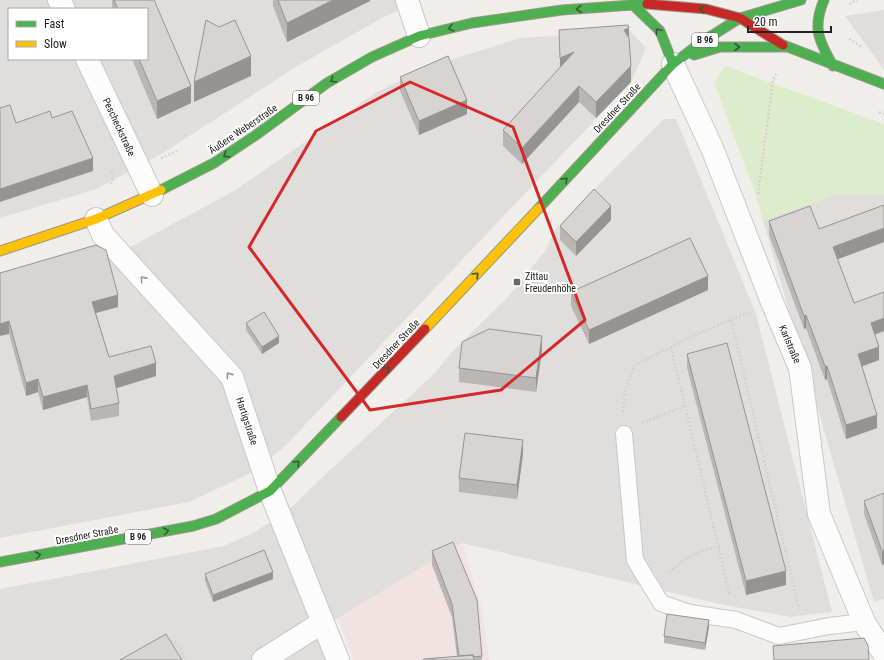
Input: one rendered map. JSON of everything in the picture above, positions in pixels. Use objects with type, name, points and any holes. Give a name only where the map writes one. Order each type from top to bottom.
[{"type":"main road","points":[[661,4],[678,0]]},
{"type":"main road","points":[[740,18],[801,0]]},
{"type":"main road","points":[[824,0],[818,11],[816,27],[823,48],[833,66]]},
{"type":"main road","name":"Äußere Weberstraße","points":[[0,251],[96,219],[152,195],[220,159],[334,79],[372,57],[419,36],[472,23],[562,10],[632,4],[661,4],[706,9],[740,18]]},
{"type":"main road","points":[[632,4],[660,31],[673,64],[695,54],[720,46],[786,47]]},
{"type":"main road","name":"B 96","points":[[740,18],[786,47],[884,84]]},
{"type":"main road","name":"Dresdner Straße","points":[[0,562],[193,526],[216,519],[270,491],[497,254],[673,64],[700,43],[740,18]]},
{"type":"street","points":[[407,0],[419,36]]},
{"type":"street","name":"Pescheckstraße","points":[[87,60],[152,195]]},
{"type":"street","name":"Karlstraße","points":[[673,64],[712,148],[772,302],[800,368],[819,514],[864,622],[884,654]]},
{"type":"street","name":"Hartigstraße","points":[[96,219],[103,235],[232,377],[270,491],[338,660]]},
{"type":"street","points":[[263,660],[323,622]]},
{"type":"lane","points":[[624,434],[635,560],[660,602],[690,613],[736,620],[779,636],[829,626],[864,622]]},
{"type":"path","points":[[735,208],[758,197],[773,80],[776,74]]},
{"type":"path","points":[[879,112],[884,114]]},
{"type":"path","points":[[156,157],[162,158],[183,149]]},
{"type":"path","points":[[684,406],[639,424],[624,434],[622,418],[625,390],[635,365],[671,347],[772,302]]},
{"type":"path","points":[[731,320],[804,632]]},
{"type":"path","points":[[671,347],[684,406],[720,547],[736,620]]},
{"type":"path","points":[[647,581],[672,570],[686,558],[708,549],[720,547]]},
{"type":"path","points":[[163,641],[171,640],[176,643],[185,660]]},
{"type":"highlighted area","points":[[410,82],[513,127],[585,320],[501,390],[370,410],[249,247],[316,131]]},
{"type":"shaded area","points":[[0,0],[421,0],[384,17],[294,68],[168,150],[97,189],[0,218]]},
{"type":"shaded area","points":[[884,10],[884,70],[845,16]]},
{"type":"shaded area","points":[[630,31],[646,48],[631,82],[284,447],[255,471],[189,502],[0,538],[0,283],[132,246],[234,191],[377,92],[425,68],[520,38]]},
{"type":"shaded area","points":[[664,119],[676,119],[756,314],[832,612],[791,617],[724,605],[462,543],[320,629],[332,660],[0,660],[0,589],[224,546],[257,531],[293,506],[433,375],[453,351],[508,297],[545,251],[557,227]]},
{"type":"shaded area","points":[[837,194],[884,195],[884,599],[874,602],[763,221]]},
{"type":"shaded area","points":[[462,543],[482,609],[489,660],[353,660],[338,618]]},
{"type":"green space","points":[[725,66],[884,124],[884,195],[837,194],[763,221],[755,193],[714,83]]},
{"type":"building","points":[[114,0],[154,0],[191,86],[157,101],[139,60],[148,60],[148,8],[118,8]]},
{"type":"building","points":[[278,0],[333,0],[287,23]]},
{"type":"building","points":[[206,20],[219,27],[235,20],[251,56],[194,82]]},
{"type":"building","points":[[628,25],[629,28],[624,30],[629,38],[631,66],[596,102],[579,86],[522,148],[503,130],[574,52],[560,58],[559,30]]},
{"type":"building","points":[[448,56],[467,100],[419,121],[400,77]]},
{"type":"building","points":[[10,105],[16,123],[50,111],[52,118],[72,111],[93,158],[0,189],[0,108]]},
{"type":"building","points":[[594,189],[611,206],[576,242],[560,226]]},
{"type":"building","points":[[884,205],[884,228],[833,247],[854,303],[884,292],[884,318],[871,323],[879,347],[858,354],[877,415],[846,425],[827,366],[825,366],[806,315],[804,316],[769,221],[810,206],[819,229]]},
{"type":"building","points":[[690,238],[708,276],[589,330],[571,292]]},
{"type":"building","points":[[96,245],[106,250],[118,295],[92,302],[109,357],[151,346],[156,363],[114,376],[119,403],[91,409],[87,385],[43,397],[38,379],[26,383],[9,321],[0,324],[0,273]]},
{"type":"building","points":[[264,312],[279,336],[262,347],[246,323]]},
{"type":"building","points":[[489,329],[542,336],[536,378],[459,368],[462,342]]},
{"type":"building","points":[[727,343],[786,571],[746,581],[687,354]]},
{"type":"building","points":[[465,433],[523,440],[517,485],[459,478]]},
{"type":"building","points":[[884,493],[884,550],[882,551],[864,501]]},
{"type":"building","points":[[453,542],[477,600],[482,656],[459,656],[452,604],[432,551]]},
{"type":"building","points":[[264,550],[273,572],[213,595],[205,574]]},
{"type":"building","points":[[667,614],[709,620],[705,643],[664,636]]},
{"type":"building","points":[[166,634],[182,660],[120,660]]},
{"type":"building","points":[[864,638],[868,645],[869,660],[774,660],[773,646]]},
{"type":"building","points":[[473,655],[474,660],[423,660],[424,659]]},
{"type":"traffic: fast","points":[[740,18],[801,0]]},
{"type":"traffic: fast","points":[[824,0],[820,10],[818,27],[821,42],[833,66]]},
{"type":"traffic: fast","points":[[632,4],[660,31],[673,64]]},
{"type":"traffic: fast","points":[[161,190],[214,163],[256,135],[327,83],[372,57],[419,36],[472,23],[562,10],[647,4]]},
{"type":"traffic: fast","points":[[539,208],[673,64],[700,43],[740,18]]},
{"type":"traffic: fast","points":[[783,45],[884,84]]},
{"type":"traffic: fast","points":[[694,55],[720,47],[786,47]]},
{"type":"traffic: fast","points":[[0,562],[193,526],[216,519],[270,491],[341,417]]},
{"type":"traffic: slow","points":[[0,251],[96,219],[161,190]]},
{"type":"traffic: slow","points":[[425,329],[539,208]]},
{"type":"traffic: jam","points":[[647,4],[706,9],[740,18],[783,45]]},
{"type":"traffic: jam","points":[[341,417],[425,329]]},
{"type":"place","name":"Zittau Freudenhöhe","points":[[517,282]]}]
